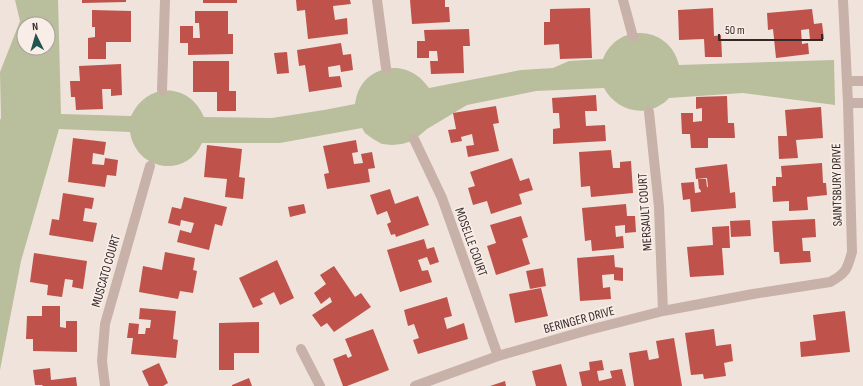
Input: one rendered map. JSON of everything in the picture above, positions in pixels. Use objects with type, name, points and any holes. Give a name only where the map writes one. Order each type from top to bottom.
[{"type":"street","points":[[162,90],[165,0]]},
{"type":"street","points":[[377,0],[386,68]]},
{"type":"street","points":[[623,0],[633,37]]},
{"type":"street","name":"SAINTSBURY DRIVE","points":[[753,294],[830,282],[840,276],[847,268],[852,252],[848,103],[843,0]]},
{"type":"street","points":[[847,81],[863,81]]},
{"type":"street","points":[[848,103],[863,103]]},
{"type":"street","name":"MERSAULT COURT","points":[[649,112],[659,207],[663,311]]},
{"type":"street","name":"MOSELLE COURT","points":[[414,139],[442,198],[498,356]]},
{"type":"street","name":"MUSCATO COURT","points":[[105,386],[102,361],[105,324],[150,166]]},
{"type":"street","name":"BERINGER DRIVE","points":[[415,386],[498,356],[585,331],[663,311],[753,294]]},
{"type":"street","points":[[301,349],[320,386]]},
{"type":"green space","points":[[15,0],[58,0],[61,114],[131,116],[138,105],[147,97],[157,92],[168,91],[179,92],[189,97],[204,117],[272,118],[355,104],[359,90],[366,80],[378,71],[386,69],[394,68],[409,71],[420,78],[429,88],[521,70],[553,68],[569,61],[603,59],[610,47],[620,38],[631,34],[643,33],[655,36],[665,42],[674,52],[679,65],[834,60],[835,105],[743,93],[669,98],[663,104],[654,108],[638,111],[622,106],[609,95],[604,88],[536,91],[467,105],[427,129],[412,141],[402,144],[382,144],[365,133],[362,128],[280,143],[202,143],[195,154],[185,162],[174,166],[162,166],[151,162],[142,155],[134,145],[130,132],[59,129],[21,261],[0,370],[0,72],[16,31],[16,56],[56,56],[56,16],[19,16]]},
{"type":"building","points":[[82,0],[126,0],[126,2],[82,3]]},
{"type":"building","points":[[203,0],[237,0],[237,3],[203,3]]},
{"type":"building","points":[[296,0],[350,0],[351,4],[333,6],[335,20],[347,18],[348,34],[308,39],[305,10],[297,11]]},
{"type":"building","points":[[410,0],[445,0],[445,7],[449,7],[450,22],[412,24]]},
{"type":"building","points":[[590,8],[592,58],[560,59],[559,44],[544,45],[544,22],[550,22],[550,9]]},
{"type":"building","points":[[713,8],[714,36],[721,35],[722,57],[705,57],[704,39],[679,40],[678,10]]},
{"type":"building","points":[[812,9],[814,24],[822,23],[824,39],[810,40],[809,29],[801,30],[802,44],[808,43],[809,54],[776,58],[773,29],[768,30],[767,13]]},
{"type":"building","points":[[92,10],[131,11],[131,42],[106,42],[106,59],[88,59],[88,38],[95,37],[95,27],[92,27]]},
{"type":"building","points":[[195,11],[228,11],[228,34],[233,34],[233,54],[188,55],[188,43],[180,43],[180,26],[193,26],[193,38],[200,38],[199,23],[195,23]]},
{"type":"building","points":[[469,29],[470,46],[463,46],[464,73],[431,74],[430,61],[438,61],[437,51],[429,51],[429,58],[417,58],[417,41],[425,41],[424,30]]},
{"type":"building","points":[[341,43],[343,55],[351,54],[353,70],[341,72],[340,65],[328,67],[329,77],[340,76],[342,87],[309,92],[305,65],[299,66],[297,50]]},
{"type":"building","points":[[287,52],[289,73],[277,74],[274,53]]},
{"type":"building","points":[[193,61],[229,61],[229,91],[236,91],[236,111],[217,111],[217,92],[193,92]]},
{"type":"building","points":[[121,64],[122,95],[111,96],[111,89],[102,89],[103,109],[76,110],[75,97],[71,97],[70,81],[80,81],[79,66]]},
{"type":"building","points":[[596,95],[597,111],[585,111],[586,126],[605,125],[606,141],[553,144],[553,129],[560,128],[559,113],[553,113],[552,98]]},
{"type":"building","points":[[727,96],[728,123],[734,123],[735,138],[708,138],[708,148],[691,148],[690,134],[682,134],[681,113],[693,113],[693,122],[702,121],[702,108],[696,109],[696,97]]},
{"type":"building","points":[[496,106],[499,123],[493,124],[499,151],[468,157],[466,146],[474,145],[472,134],[461,137],[462,141],[451,143],[448,130],[456,129],[453,113]]},
{"type":"building","points":[[821,107],[823,138],[796,140],[798,158],[779,159],[778,136],[787,136],[785,110]]},
{"type":"building","points":[[73,138],[106,142],[104,155],[93,153],[92,164],[104,165],[105,158],[118,160],[116,176],[107,175],[105,187],[68,182]]},
{"type":"building","points":[[356,140],[358,152],[352,153],[354,164],[363,163],[361,154],[372,152],[375,168],[368,169],[370,182],[327,189],[324,174],[329,173],[323,146]]},
{"type":"building","points":[[207,145],[242,149],[239,177],[245,178],[243,199],[225,197],[227,179],[204,177]]},
{"type":"building","points":[[611,150],[613,168],[620,168],[620,162],[631,161],[633,193],[591,197],[590,186],[581,187],[579,152]]},
{"type":"building","points":[[512,158],[520,181],[529,178],[533,190],[519,194],[522,204],[491,214],[487,201],[473,205],[468,188],[475,186],[470,172]]},
{"type":"building","points":[[822,163],[823,183],[826,183],[827,195],[807,197],[808,210],[789,211],[789,201],[773,202],[772,186],[776,186],[776,177],[782,177],[781,166]]},
{"type":"building","points":[[727,164],[730,193],[735,192],[736,208],[691,212],[690,199],[683,200],[681,183],[694,182],[695,193],[701,192],[699,189],[698,179],[706,179],[708,187],[707,178],[696,179],[695,168]]},
{"type":"building","points":[[390,189],[395,204],[418,196],[429,225],[396,237],[395,234],[391,235],[387,224],[391,222],[387,211],[377,215],[370,195]]},
{"type":"building","points":[[63,193],[94,198],[92,209],[85,208],[83,221],[97,223],[93,242],[49,235],[52,219],[59,220]]},
{"type":"building","points":[[184,197],[227,207],[222,226],[215,224],[209,250],[177,242],[180,230],[191,233],[194,223],[181,220],[180,226],[168,223],[172,207],[181,209]]},
{"type":"building","points":[[304,204],[306,213],[290,217],[288,207]]},
{"type":"building","points":[[626,204],[627,216],[635,216],[636,232],[625,233],[625,225],[615,226],[616,237],[623,236],[624,248],[592,251],[591,240],[585,241],[582,208]]},
{"type":"building","points":[[521,216],[528,237],[522,239],[530,264],[496,275],[487,246],[496,243],[490,225]]},
{"type":"building","points":[[815,219],[816,237],[802,238],[803,251],[810,251],[811,262],[780,264],[779,252],[774,252],[772,221]]},
{"type":"building","points":[[750,220],[751,236],[731,237],[730,221]]},
{"type":"building","points":[[729,226],[730,248],[722,248],[724,275],[690,277],[687,247],[713,245],[712,227]]},
{"type":"building","points":[[424,239],[427,249],[434,247],[439,262],[430,265],[427,257],[418,260],[422,271],[428,270],[432,282],[400,292],[387,250]]},
{"type":"building","points":[[165,252],[195,258],[193,270],[197,271],[193,293],[180,291],[178,299],[139,292],[143,266],[162,270]]},
{"type":"building","points":[[34,253],[87,261],[83,289],[72,287],[73,280],[65,279],[62,297],[47,295],[48,285],[30,282]]},
{"type":"building","points":[[614,255],[615,267],[623,268],[623,281],[614,280],[614,274],[602,275],[603,288],[610,287],[611,299],[580,301],[577,258]]},
{"type":"building","points":[[277,260],[294,298],[280,305],[274,292],[260,299],[263,304],[253,308],[239,278]]},
{"type":"building","points":[[334,266],[355,297],[361,293],[371,307],[334,332],[327,323],[321,327],[312,315],[332,302],[330,297],[321,304],[314,293],[326,284],[320,275]]},
{"type":"building","points":[[543,268],[546,286],[530,289],[526,271]]},
{"type":"building","points":[[541,288],[548,316],[515,323],[509,294]]},
{"type":"building","points":[[447,297],[452,316],[444,318],[447,329],[464,323],[468,339],[418,354],[413,340],[419,338],[414,324],[408,326],[404,310]]},
{"type":"building","points":[[42,306],[60,306],[60,327],[66,328],[66,321],[77,321],[77,352],[33,351],[33,339],[26,339],[27,316],[42,316]]},
{"type":"building","points":[[140,308],[176,311],[173,339],[178,340],[176,358],[131,354],[133,338],[127,338],[129,323],[139,324],[138,334],[145,334],[146,328],[150,328],[151,320],[139,319]]},
{"type":"building","points":[[845,311],[850,352],[801,357],[800,342],[816,340],[813,315]]},
{"type":"building","points":[[259,322],[259,353],[234,353],[234,370],[219,370],[219,323]]},
{"type":"building","points":[[373,329],[389,370],[347,386],[343,386],[333,359],[346,354],[348,358],[352,356],[345,339]]},
{"type":"building","points":[[714,329],[716,346],[731,344],[733,361],[724,363],[726,376],[704,379],[703,374],[691,375],[685,333]]},
{"type":"building","points":[[674,338],[682,386],[634,386],[629,353],[647,350],[649,360],[659,358],[656,341]]},
{"type":"building","points":[[602,360],[604,370],[597,371],[599,381],[612,378],[610,371],[622,369],[626,386],[582,386],[579,372],[590,370],[589,362]]},
{"type":"building","points":[[159,363],[168,383],[163,386],[149,386],[142,371]]},
{"type":"building","points":[[561,364],[567,386],[536,386],[532,371]]},
{"type":"building","points":[[50,368],[51,380],[76,377],[77,386],[35,385],[33,370]]},
{"type":"building","points":[[249,378],[252,386],[232,386],[232,385]]},
{"type":"building","points":[[505,381],[506,386],[490,386]]}]
